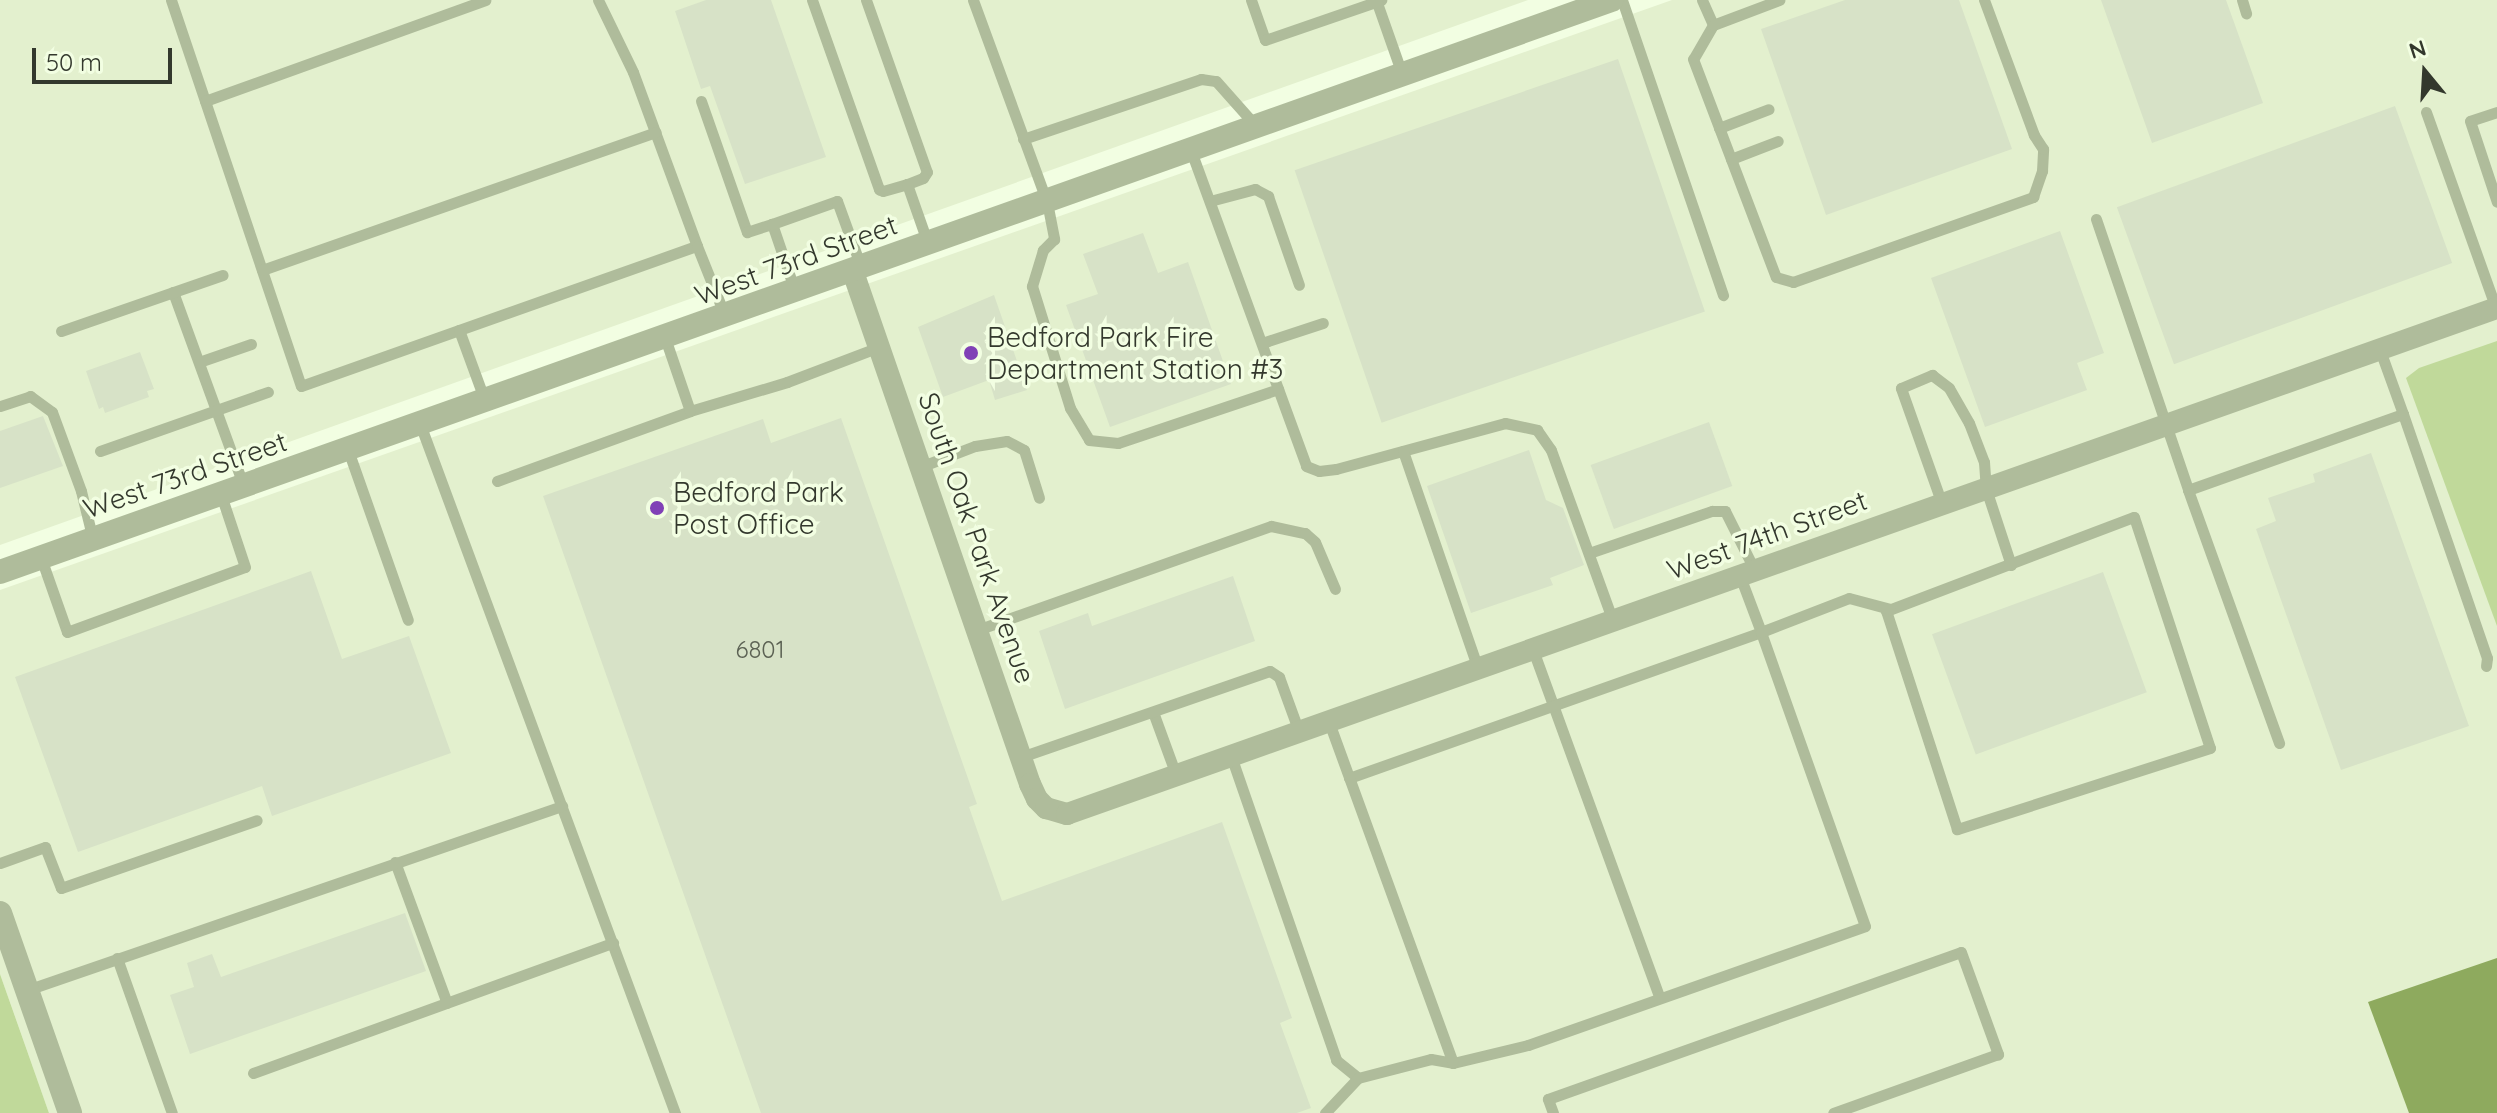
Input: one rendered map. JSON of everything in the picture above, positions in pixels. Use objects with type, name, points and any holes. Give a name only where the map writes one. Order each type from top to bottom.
[{"type":"street","name":"West 73rd Street","points":[[0,572],[1612,0]]},
{"type":"street","name":"South Oak Park Avenue","points":[[857,270],[879,347],[1021,757],[1037,799],[1057,813]]},
{"type":"street","name":"West 74th Street","points":[[1057,813],[1079,810],[2496,308]]},
{"type":"street","points":[[0,913],[70,1113]]},
{"type":"lane","points":[[171,0],[301,386],[697,246]]},
{"type":"lane","points":[[205,101],[485,0]]},
{"type":"lane","points":[[598,0],[633,72],[725,317]]},
{"type":"lane","points":[[812,0],[879,189],[883,191],[923,178],[927,172],[866,0]]},
{"type":"lane","points":[[973,0],[1047,202],[1054,239],[1043,250],[1032,286],[1070,408],[1089,440],[1118,443],[1278,389]]},
{"type":"lane","points":[[1251,0],[1265,40],[1378,0],[1402,75]]},
{"type":"lane","points":[[1622,0],[1723,295]]},
{"type":"lane","points":[[1702,0],[1713,25]]},
{"type":"lane","points":[[1779,0],[1713,25],[1693,59],[1776,277],[1793,282],[2033,197],[2042,171],[2043,149],[1984,0]]},
{"type":"lane","points":[[2242,0],[2246,13]]},
{"type":"lane","points":[[1023,139],[1201,79],[1216,81],[1257,127]]},
{"type":"lane","points":[[701,101],[747,232],[837,201],[857,270]]},
{"type":"lane","points":[[1719,128],[1769,109]]},
{"type":"lane","points":[[2426,112],[2496,308]]},
{"type":"lane","points":[[2497,112],[2470,121],[2497,202]]},
{"type":"lane","points":[[262,270],[655,132]]},
{"type":"lane","points":[[1731,159],[1778,141]]},
{"type":"lane","points":[[1191,151],[1306,466],[1319,471],[1336,469],[1505,423],[1537,430],[1551,450],[1613,621]]},
{"type":"lane","points":[[907,184],[928,244]]},
{"type":"lane","points":[[1210,201],[1255,189],[1268,196],[1299,285]]},
{"type":"lane","points":[[2096,219],[2165,426],[2279,743]]},
{"type":"lane","points":[[772,224],[795,292]]},
{"type":"lane","points":[[61,331],[223,275]]},
{"type":"lane","points":[[41,558],[67,632],[245,567],[216,410],[173,292]]},
{"type":"lane","points":[[1262,343],[1323,323]]},
{"type":"lane","points":[[459,330],[486,401]]},
{"type":"lane","points":[[665,338],[690,411]]},
{"type":"lane","points":[[199,362],[251,344]]},
{"type":"lane","points":[[497,481],[690,411],[787,382],[879,347]]},
{"type":"lane","points":[[2380,350],[2479,632],[2487,658],[2486,666]]},
{"type":"lane","points":[[1942,504],[1901,388],[1932,375],[1949,388],[1969,423],[1984,462],[1986,489],[2011,565]]},
{"type":"lane","points":[[100,451],[268,392]]},
{"type":"lane","points":[[0,406],[30,396],[52,412],[81,491],[93,540]]},
{"type":"lane","points":[[2188,490],[2403,414]]},
{"type":"lane","points":[[420,424],[675,1113]]},
{"type":"lane","points":[[920,467],[975,446],[1007,441],[1024,450],[1039,498]]},
{"type":"lane","points":[[348,450],[408,620]]},
{"type":"lane","points":[[1403,451],[1478,669]]},
{"type":"lane","points":[[1325,1113],[1358,1078],[1431,1059],[1453,1063],[1528,1045],[1865,926],[1761,632],[1748,573],[1725,511],[1712,511],[1589,553]]},
{"type":"lane","points":[[2134,517],[2210,748],[1957,829],[1886,611],[2011,565],[2134,517]]},
{"type":"lane","points":[[977,630],[1271,526],[1305,533],[1315,542],[1335,589]]},
{"type":"lane","points":[[1349,778],[1849,598],[1890,609]]},
{"type":"lane","points":[[1533,650],[1660,998]]},
{"type":"lane","points":[[1021,757],[1270,671],[1279,677],[1299,732]]},
{"type":"lane","points":[[1153,712],[1176,775]]},
{"type":"lane","points":[[1329,722],[1453,1063]]},
{"type":"lane","points":[[1231,756],[1336,1060],[1358,1078]]},
{"type":"lane","points":[[27,990],[562,806]]},
{"type":"lane","points":[[0,863],[45,847],[61,888],[257,820]]},
{"type":"lane","points":[[395,862],[447,1003]]},
{"type":"lane","points":[[253,1073],[613,943]]},
{"type":"lane","points":[[1553,1113],[1548,1099],[1961,952],[1998,1054],[1833,1113]]},
{"type":"lane","points":[[117,958],[172,1113]]},
{"type":"shaded area","points":[[0,0],[1528,0],[0,545]]},
{"type":"shaded area","points":[[1672,0],[2497,0],[2497,1113],[49,1113],[0,974],[0,590]]},
{"type":"shaded area","points":[[2497,341],[2497,626],[2406,378],[2419,368]]},
{"type":"shaded area","points":[[2497,958],[2497,1113],[2409,1113],[2368,1002]]},
{"type":"shaded area","points":[[0,974],[49,1113],[0,1113]]},
{"type":"building","points":[[706,0],[771,0],[826,157],[745,184],[710,86],[701,89],[675,11]]},
{"type":"building","points":[[1845,0],[1959,0],[2012,149],[1826,215],[1761,29]]},
{"type":"building","points":[[2101,0],[2226,0],[2263,103],[2152,143]]},
{"type":"building","points":[[1618,59],[1705,311],[1382,423],[1295,170]]},
{"type":"building","points":[[2395,106],[2452,263],[2174,364],[2117,207]]},
{"type":"building","points":[[2060,231],[2104,353],[2077,363],[2087,390],[1985,427],[1931,278]]},
{"type":"building","points":[[1143,233],[1158,273],[1188,262],[1231,384],[1110,427],[1066,305],[1098,294],[1083,254]]},
{"type":"building","name":"Bedford Park Fire Department Station #3","points":[[994,295],[1027,390],[995,400],[989,380],[943,397],[918,327]]},
{"type":"building","points":[[140,352],[154,389],[147,391],[149,397],[105,413],[103,407],[99,409],[86,371]]},
{"type":"building","points":[[43,416],[63,466],[0,488],[0,431]]},
{"type":"building","points":[[841,418],[977,804],[969,807],[1002,901],[1222,822],[1292,1018],[1280,1023],[1311,1108],[1297,1113],[761,1113],[543,496],[763,419],[771,443]]},
{"type":"building","points":[[1709,422],[1732,486],[1614,529],[1591,465]]},
{"type":"building","points":[[1529,450],[1546,500],[1563,508],[1584,565],[1550,578],[1553,585],[1471,613],[1427,486]]},
{"type":"building","points":[[2371,453],[2469,726],[2341,770],[2256,529],[2276,521],[2268,498],[2315,482],[2313,474]]},
{"type":"building","points":[[311,571],[342,659],[409,636],[451,753],[272,816],[262,786],[78,852],[15,677]]},
{"type":"building","points":[[2103,572],[2147,692],[1976,755],[1932,634]]},
{"type":"building","points":[[1233,576],[1255,641],[1065,709],[1039,631],[1088,613],[1092,626]]},
{"type":"building","points":[[405,913],[426,971],[190,1054],[170,995],[194,987],[187,963],[212,954],[221,977]]},
{"type":"place","name":"Bedford Park Fire Department Station #3","points":[[971,353]]},
{"type":"place","name":"Bedford Park Post Office","points":[[657,508]]}]
